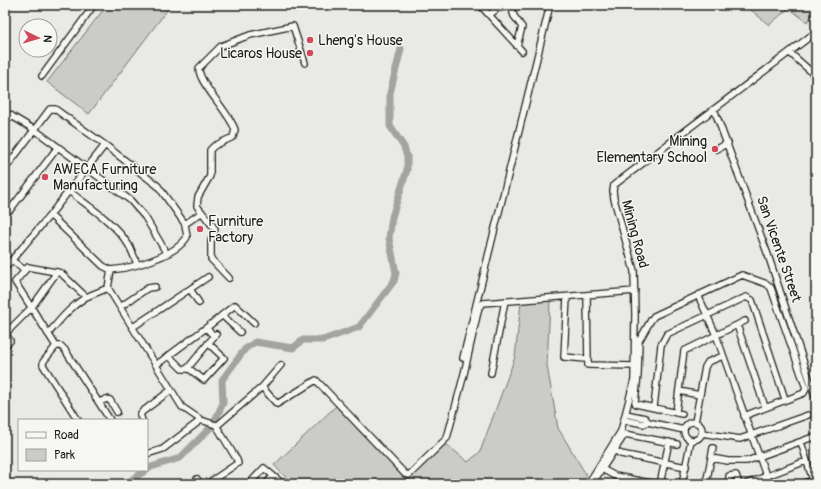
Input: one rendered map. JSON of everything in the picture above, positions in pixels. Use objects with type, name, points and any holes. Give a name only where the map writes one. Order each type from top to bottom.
[{"type":"street","points":[[42,76],[94,5]]},
{"type":"street","points":[[480,5],[522,51]]},
{"type":"street","points":[[489,15],[498,8],[523,5]]},
{"type":"street","points":[[463,358],[480,302],[550,5]]},
{"type":"street","points":[[511,6],[514,16],[522,27],[517,46]]},
{"type":"street","points":[[229,278],[213,263],[211,259],[211,241],[215,229],[207,218],[201,213],[197,202],[210,176],[210,150],[214,146],[233,137],[236,133],[233,123],[200,75],[199,68],[221,46],[250,35],[293,26],[305,63]]},
{"type":"street","name":"Mining Road","points":[[588,484],[618,436],[625,417],[634,380],[636,291],[632,260],[614,199],[613,187],[619,180],[816,32]]},
{"type":"street","points":[[790,53],[816,76]]},
{"type":"street","points":[[5,169],[50,109],[52,109],[60,112],[158,186],[185,224],[187,237],[185,242],[167,254],[137,264],[111,270],[104,266],[50,215]]},
{"type":"street","name":"San Vicente Street","points":[[714,109],[728,143],[816,399]]},
{"type":"street","points":[[5,112],[35,130],[138,208],[155,231],[167,254]]},
{"type":"street","points":[[5,124],[11,115]]},
{"type":"street","points":[[717,149],[728,143]]},
{"type":"street","points":[[5,268],[50,215],[105,145]]},
{"type":"street","points":[[10,210],[58,147]]},
{"type":"street","points":[[69,191],[109,223],[119,233],[128,244],[137,264]]},
{"type":"street","points":[[185,224],[201,213]]},
{"type":"street","points":[[12,260],[24,270]]},
{"type":"street","points":[[86,297],[65,276],[57,272],[30,266],[24,270],[15,281],[56,346],[63,348],[100,402],[109,419]]},
{"type":"street","points":[[111,270],[108,288],[171,390],[182,406],[201,420],[214,424],[237,460],[238,463],[207,484]]},
{"type":"street","points":[[5,346],[10,341],[5,333],[32,307],[57,272]]},
{"type":"street","points":[[682,414],[635,402],[641,336],[654,316],[742,275],[766,284],[771,288],[806,388],[804,393],[744,416]]},
{"type":"street","points":[[133,328],[208,277]]},
{"type":"street","points":[[120,307],[148,288],[155,287]]},
{"type":"street","points":[[48,334],[65,314],[77,303],[86,297],[108,288]]},
{"type":"street","points":[[190,289],[200,303]]},
{"type":"street","points":[[480,302],[588,296],[636,291]]},
{"type":"street","points":[[698,295],[716,335],[769,484]]},
{"type":"street","points":[[588,296],[586,363],[590,365],[634,366]]},
{"type":"street","points":[[567,297],[564,357],[586,359]]},
{"type":"street","points":[[654,407],[661,345],[664,339],[671,332],[744,297],[750,298],[785,399]]},
{"type":"street","points":[[491,373],[505,301]]},
{"type":"street","points":[[262,387],[275,403],[278,403],[316,380],[405,474],[409,475],[447,438],[464,374],[480,302]]},
{"type":"street","points":[[156,365],[235,305],[254,324]]},
{"type":"street","points":[[221,316],[240,332]]},
{"type":"street","points":[[676,412],[684,351],[745,321]]},
{"type":"street","points":[[737,325],[765,407]]},
{"type":"street","points":[[188,368],[215,335],[206,328]]},
{"type":"street","points":[[169,356],[185,370],[188,368],[204,380],[224,358],[208,343]]},
{"type":"street","points":[[56,346],[43,362],[43,365],[77,419]]},
{"type":"street","points":[[695,422],[705,367],[708,362],[723,356]]},
{"type":"street","points":[[214,424],[262,387],[282,365]]},
{"type":"street","points":[[142,419],[140,415],[142,412],[171,390]]},
{"type":"street","points":[[679,391],[700,395]]},
{"type":"street","points":[[100,402],[106,399],[110,400],[117,412]]},
{"type":"street","points":[[702,433],[740,439],[808,414]]},
{"type":"street","points":[[625,417],[635,419],[645,418],[648,422],[684,430]]},
{"type":"street","points":[[148,454],[164,449],[201,420]]},
{"type":"street","points":[[695,422],[701,428],[702,433],[699,438],[691,440],[686,438],[684,430],[689,423],[695,422]]},
{"type":"street","points":[[592,484],[625,434],[677,444]]},
{"type":"street","points":[[711,458],[738,461],[759,458],[816,436]]},
{"type":"street","points":[[682,484],[691,440]]},
{"type":"street","points":[[660,484],[668,442]]},
{"type":"street","points":[[801,442],[813,482],[802,484]]},
{"type":"street","points":[[706,484],[713,448]]},
{"type":"street","points":[[614,450],[622,454],[686,467]]},
{"type":"street","points":[[746,484],[806,461]]},
{"type":"street","points":[[249,484],[262,468],[266,468],[283,484]]},
{"type":"street","points":[[602,469],[615,476],[655,484]]},
{"type":"street","points":[[729,484],[729,476],[736,475],[739,484]]},
{"type":"street","points":[[266,484],[274,476]]},
{"type":"green space","points":[[107,5],[171,5],[89,114],[47,82]]},
{"type":"green space","points":[[745,5],[816,5],[816,10],[807,22],[789,8],[769,25]]},
{"type":"green space","points":[[550,301],[547,366],[558,428],[588,478],[584,484],[292,484],[274,465],[337,405],[408,479],[446,444],[468,462],[480,452],[515,357],[521,302]]},
{"type":"waterway","points":[[148,469],[180,458],[213,425],[223,403],[222,380],[245,349],[255,342],[293,348],[303,340],[323,340],[359,327],[394,281],[396,273],[389,238],[392,217],[407,170],[407,157],[404,147],[390,126],[390,93],[401,49]]},
{"type":"waterway","points":[[125,484],[145,471]]},
{"type":"place","name":"Lheng's House","points":[[310,40]]},
{"type":"place","name":"Licaros House","points":[[310,53]]},
{"type":"place","name":"Mining Elementary School","points":[[715,149]]},
{"type":"place","name":"AWECA Furniture Manufacturing","points":[[45,177]]},
{"type":"place","name":"Furniture Factory","points":[[200,229]]}]
